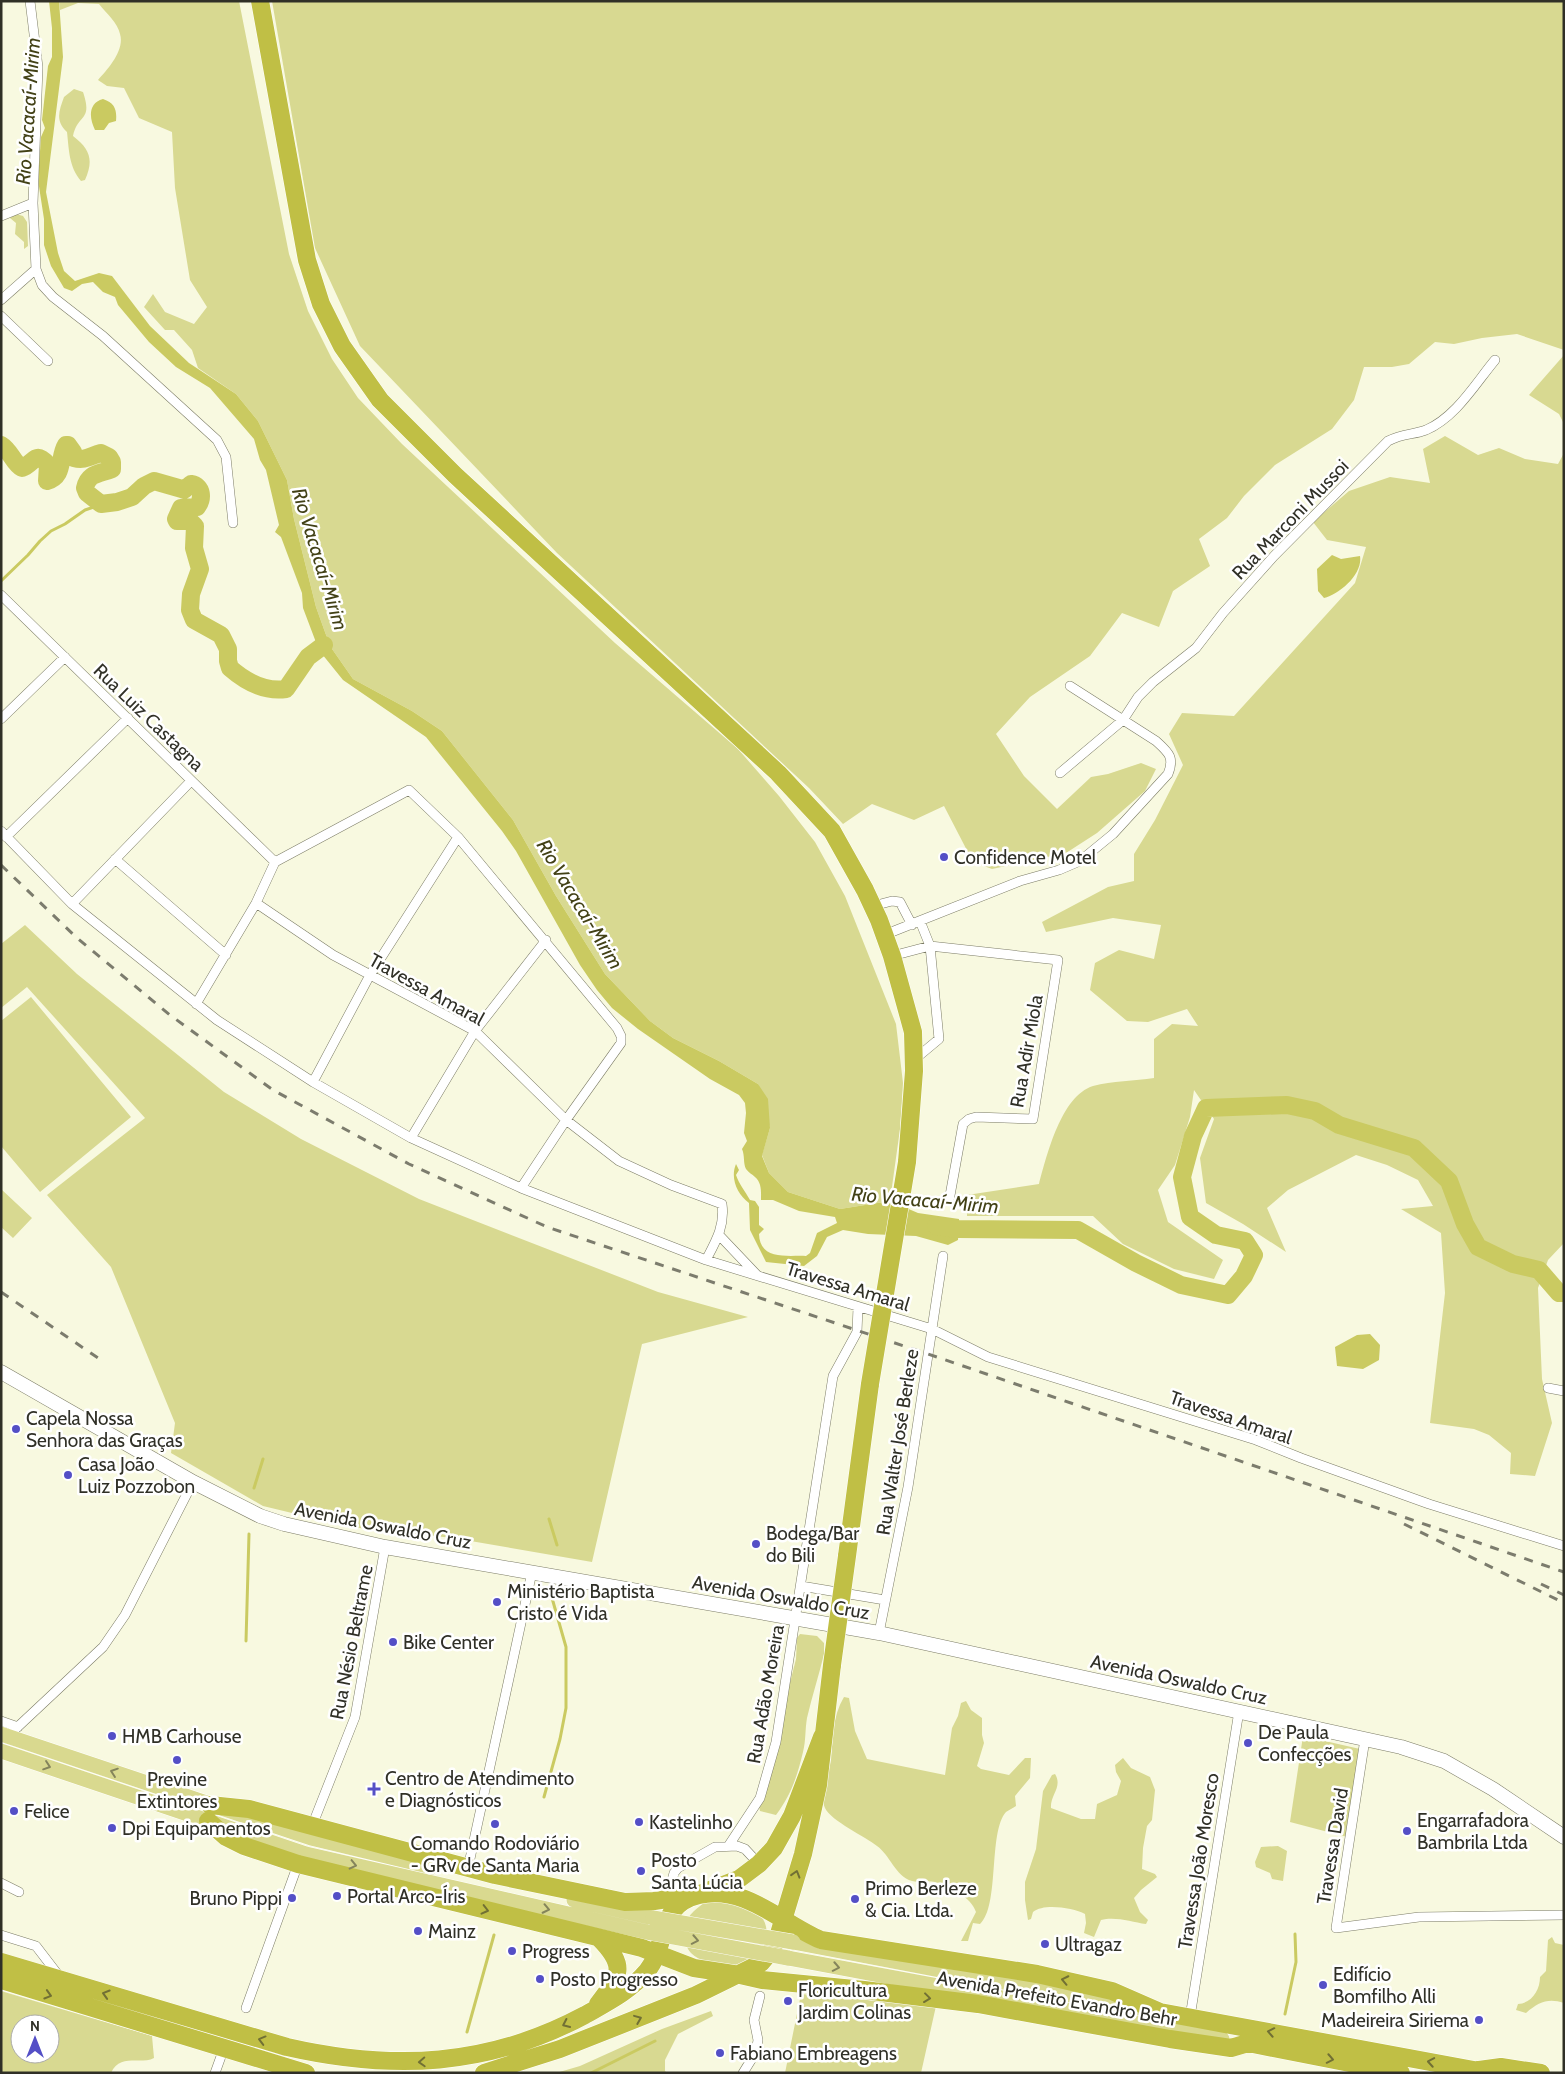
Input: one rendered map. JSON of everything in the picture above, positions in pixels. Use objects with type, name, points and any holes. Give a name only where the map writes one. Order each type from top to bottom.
[{"type":"highway","points":[[260,1],[307,260],[321,304],[342,346],[380,400],[455,475],[778,773],[832,831],[873,906],[892,956],[913,1032],[915,1059],[907,1162],[870,1384],[822,1737],[818,1785],[802,1854],[778,1937],[771,1951],[762,1962],[740,1975],[606,2032],[535,2058],[484,2073]]},
{"type":"highway","points":[[1,1962],[287,2047],[320,2055],[369,2061],[434,2061],[502,2048],[534,2038],[594,2010],[622,1994],[640,1979],[658,1953],[667,1920],[672,1910],[686,1900],[734,1881],[759,1864],[774,1848],[792,1816],[822,1737]]},
{"type":"highway","points":[[740,1975],[694,1968],[658,1953],[298,1864],[244,1846],[226,1837],[209,1813],[249,1809],[495,1875],[625,1902],[715,1893],[747,1899],[782,1920]]},
{"type":"highway","name":"Avenida Prefeito Evandro Behr","points":[[782,1920],[821,1940],[1037,1974],[1112,1991],[1160,2012],[1484,2072],[1501,2066],[1542,2073]]},
{"type":"highway","points":[[594,2010],[615,1982],[618,1969],[612,1952],[600,1939]]},
{"type":"highway","name":"Avenida Prefeito Evandro Behr","points":[[740,1975],[780,1983],[864,1990],[978,2004],[1143,2035],[1231,2048],[1248,2043],[1359,2069],[1401,2073]]},
{"type":"highway","points":[[1,1980],[224,2048],[262,2064],[306,2073]]},
{"type":"main road","points":[[9,1732],[209,1813]]},
{"type":"main road","points":[[1,1751],[209,1813],[650,1925]]},
{"type":"main road","name":"Avenida Prefeito Evandro Behr","points":[[650,1925],[793,1942],[1160,2012]]},
{"type":"main road","name":"Avenida Prefeito Evandro Behr","points":[[650,1925],[788,1958],[1248,2043]]},
{"type":"street","points":[[30,1],[38,68],[33,203],[36,269],[42,285],[53,297],[103,336],[217,440],[226,458],[233,522]]},
{"type":"street","points":[[1,216],[33,203]]},
{"type":"street","points":[[1,300],[36,269]]},
{"type":"street","points":[[1,316],[48,361]]},
{"type":"street","name":"Rua Marconi Mussoi","points":[[1060,773],[1123,720],[1138,697],[1153,682],[1196,648],[1223,613],[1274,556],[1388,441],[1401,434],[1424,430],[1446,418],[1495,360]]},
{"type":"street","name":"Rua Luiz Castagna","points":[[1,595],[275,862]]},
{"type":"street","points":[[1,719],[65,657]]},
{"type":"street","points":[[884,935],[1020,881],[1059,870],[1080,861],[1113,834],[1168,774],[1171,766],[1169,752],[1156,741],[1070,686]]},
{"type":"street","points":[[128,718],[4,834],[72,904],[217,1020],[313,1082],[411,1138],[521,1188],[706,1260]]},
{"type":"street","points":[[72,904],[191,780]]},
{"type":"street","points":[[196,1004],[256,903],[275,862],[409,790],[458,837],[546,940],[617,1028],[621,1036],[622,1044],[566,1120],[521,1188]]},
{"type":"street","points":[[313,1082],[370,975],[458,837]]},
{"type":"street","points":[[115,859],[226,955]]},
{"type":"street","points":[[873,906],[892,901],[900,902],[930,946],[939,1039],[915,1059]]},
{"type":"street","name":"Travessa Amaral","points":[[256,903],[334,955],[475,1031],[566,1120],[619,1161],[671,1185],[722,1204],[723,1216],[719,1235],[706,1260],[932,1329],[988,1357],[1256,1440],[1428,1504],[1564,1546]]},
{"type":"street","points":[[411,1138],[475,1031],[546,940]]},
{"type":"street","points":[[892,956],[930,946]]},
{"type":"street","name":"Rua Adir Miola","points":[[930,946],[1058,960],[1033,1119],[976,1116],[963,1124],[949,1201]]},
{"type":"street","points":[[719,1235],[758,1276]]},
{"type":"street","name":"Rua Walter José Berleze","points":[[879,1633],[908,1487],[943,1256]]},
{"type":"street","name":"Rua Adão Moreira","points":[[729,1845],[760,1798],[776,1742],[834,1376],[857,1332],[858,1307]]},
{"type":"street","name":"Avenida Oswaldo Cruz","points":[[1,1372],[193,1482],[260,1516],[284,1524],[385,1547],[879,1633],[1401,1747],[1444,1761],[1493,1789],[1564,1837]]},
{"type":"street","points":[[1548,1388],[1564,1391]]},
{"type":"street","points":[[1,1721],[9,1732],[103,1647],[125,1615],[193,1482]]},
{"type":"street","name":"Rua Nésio Beltrame","points":[[312,1826],[355,1717],[385,1547]]},
{"type":"street","points":[[468,1868],[532,1572]]},
{"type":"street","points":[[801,1586],[885,1600]]},
{"type":"street","name":"Travessa João Moresco","points":[[1190,2017],[1239,1711]]},
{"type":"street","name":"Travessa David","points":[[1365,1739],[1336,1928],[1419,1917],[1564,1914]]},
{"type":"street","points":[[668,1899],[674,1874],[678,1868],[715,1847],[737,1846],[744,1849],[759,1864]]},
{"type":"street","points":[[246,2008],[298,1864]]},
{"type":"street","points":[[1,1883],[18,1892]]},
{"type":"street","points":[[1,1935],[36,1946],[63,1981]]},
{"type":"street","points":[[744,2073],[756,2052],[758,2040],[754,2020],[760,1996]]},
{"type":"street","points":[[215,2073],[224,2048]]},
{"type":"green space","points":[[59,1],[239,1],[289,254],[308,311],[332,359],[358,398],[402,444],[615,643],[738,749],[779,796],[815,842],[845,896],[896,1024],[903,1083],[900,1129],[890,1201],[840,1209],[788,1192],[769,1173],[762,1155],[770,1128],[758,1084],[719,1061],[673,1038],[650,1021],[605,974],[556,896],[513,820],[442,731],[412,711],[353,679],[330,646],[316,607],[294,519],[287,480],[258,421],[236,394],[198,368],[192,350],[174,330],[165,330],[144,307],[153,294],[165,312],[194,324],[207,307],[190,280],[175,188],[172,132],[139,118],[124,88],[107,86],[98,80],[115,59],[121,40],[119,30],[99,4],[78,3],[60,10]]},
{"type":"green space","points":[[272,1],[1564,1],[1564,350],[1517,334],[1482,338],[1454,344],[1435,342],[1409,364],[1392,367],[1364,367],[1354,400],[1332,429],[1275,465],[1244,496],[1227,518],[1199,539],[1210,566],[1173,591],[1159,627],[1122,613],[1090,656],[1030,697],[996,734],[1024,776],[1057,809],[1091,777],[1108,774],[1141,763],[1156,769],[1145,791],[1097,833],[1066,853],[992,869],[973,862],[944,806],[914,820],[872,804],[843,824],[809,788],[557,553],[360,346],[315,248]]},
{"type":"green space","points":[[74,89],[83,92],[86,102],[86,113],[75,129],[73,136],[87,150],[89,155],[88,173],[85,180],[81,181],[72,164],[67,132],[59,120],[64,97]]},
{"type":"green space","points":[[16,214],[23,216],[27,222],[28,246],[24,249],[24,242],[15,234],[16,223],[10,218]]},
{"type":"green space","points":[[1564,355],[1564,424],[1559,414],[1529,395]]},
{"type":"green space","points":[[1445,436],[1478,455],[1499,448],[1525,459],[1558,464],[1564,453],[1564,1243],[1548,1260],[1538,1288],[1542,1379],[1552,1423],[1535,1476],[1510,1474],[1511,1453],[1489,1435],[1474,1429],[1430,1423],[1445,1293],[1441,1233],[1401,1209],[1433,1206],[1418,1180],[1387,1165],[1356,1155],[1288,1190],[1267,1208],[1286,1252],[1206,1203],[1200,1158],[1214,1119],[1194,1090],[1190,1117],[1175,1165],[1158,1190],[1168,1222],[1223,1260],[1214,1279],[1174,1269],[1123,1244],[1093,1216],[967,1216],[967,1195],[1039,1184],[1057,1128],[1072,1101],[1082,1092],[1100,1084],[1154,1078],[1154,1039],[1172,1024],[1198,1026],[1187,1009],[1148,1022],[1127,1021],[1090,990],[1095,963],[1119,950],[1154,959],[1161,925],[1113,918],[1046,932],[1042,922],[1108,887],[1134,881],[1134,854],[1155,820],[1183,765],[1169,734],[1182,713],[1234,716],[1355,583],[1366,547],[1327,540],[1313,522],[1349,491],[1390,477],[1430,483],[1423,449]]},
{"type":"green space","points":[[25,925],[77,974],[224,1092],[301,1139],[419,1199],[658,1292],[748,1317],[642,1344],[592,1562],[453,1538],[350,1527],[263,1506],[171,1453],[175,1423],[111,1267],[47,1195],[145,1118],[27,987],[1,1008],[1,944]]},
{"type":"green space","points":[[31,997],[131,1117],[40,1192],[1,1146],[1,1021]]},
{"type":"green space","points":[[1,1189],[32,1218],[13,1238],[1,1227]]},
{"type":"green space","points":[[800,1634],[817,1636],[824,1643],[824,1654],[807,1718],[804,1748],[798,1770],[790,1793],[776,1815],[760,1811],[759,1806],[796,1659],[797,1638]]},
{"type":"green space","points":[[844,1697],[849,1698],[855,1731],[867,1759],[945,1775],[952,1728],[958,1716],[961,1703],[966,1701],[971,1710],[982,1718],[984,1743],[977,1766],[981,1769],[1009,1775],[1025,1758],[1031,1758],[1030,1778],[1015,1796],[1016,1806],[1006,1812],[997,1835],[990,1902],[986,1915],[980,1924],[973,1923],[968,1941],[961,1941],[976,1912],[965,1897],[941,1884],[932,1881],[915,1882],[901,1875],[882,1850],[834,1818],[825,1808],[823,1790],[831,1760],[837,1712]]},
{"type":"green space","points":[[1303,1736],[1360,1749],[1347,1837],[1290,1822]]},
{"type":"green space","points":[[1123,1758],[1131,1768],[1150,1777],[1155,1790],[1152,1820],[1147,1826],[1143,1848],[1142,1869],[1155,1874],[1157,1877],[1134,1898],[1140,1912],[1148,1920],[1146,1924],[1118,1919],[1101,1920],[1094,1937],[1084,1933],[1085,1914],[1073,1910],[1059,1907],[1038,1909],[1033,1912],[1031,1919],[1028,1920],[1025,1882],[1036,1849],[1043,1791],[1052,1775],[1055,1774],[1058,1783],[1051,1808],[1081,1819],[1095,1819],[1097,1804],[1117,1795],[1121,1781],[1116,1772],[1115,1765]]},
{"type":"green space","points":[[1278,1846],[1287,1851],[1283,1881],[1272,1879],[1270,1873],[1256,1867],[1255,1862],[1261,1847]]},
{"type":"green space","points":[[706,1902],[737,1905],[759,1914],[766,1925],[766,1946],[751,1961],[740,1965],[710,1962],[694,1956],[686,1944],[684,1936],[685,1924],[691,1914]]},
{"type":"green space","points":[[1552,1937],[1555,1943],[1564,1945],[1564,2003],[1544,2002],[1526,2013],[1516,2010],[1518,2004],[1531,1998],[1539,1987],[1540,1977],[1546,1971],[1548,1940]]},
{"type":"green space","points":[[1,1991],[152,2036],[154,2058],[125,2061],[115,2067],[111,2073],[1,2073]]},
{"type":"green space","points":[[801,1994],[936,2006],[921,2073],[785,2073]]},
{"type":"green space","points":[[711,2011],[713,2016],[678,2034],[665,2060],[665,2071],[667,2073],[556,2073],[580,2066],[662,2029]]},
{"type":"shaded area","name":"Rio Vacacaí-Mirim","points":[[49,1],[59,1],[63,57],[46,192],[58,253],[64,271],[75,281],[99,273],[112,276],[150,326],[189,363],[236,394],[258,421],[287,480],[294,519],[316,607],[330,646],[353,679],[412,711],[442,731],[513,820],[556,896],[605,974],[650,1021],[673,1038],[719,1061],[758,1084],[768,1099],[770,1128],[762,1156],[769,1173],[788,1192],[840,1209],[890,1201],[918,1213],[959,1219],[958,1240],[948,1245],[916,1236],[868,1234],[843,1230],[827,1237],[817,1256],[804,1266],[766,1262],[750,1230],[749,1203],[741,1195],[734,1180],[736,1164],[739,1170],[736,1175],[739,1181],[750,1200],[755,1201],[759,1207],[759,1225],[764,1229],[759,1234],[764,1249],[769,1253],[783,1256],[806,1256],[810,1253],[817,1233],[837,1223],[835,1217],[799,1211],[773,1200],[761,1200],[759,1182],[746,1169],[742,1149],[747,1141],[744,1133],[746,1113],[745,1103],[739,1095],[710,1079],[638,1029],[612,1008],[580,965],[516,851],[426,737],[343,680],[322,654],[315,654],[317,645],[303,608],[302,593],[281,537],[275,532],[279,525],[266,470],[260,460],[254,439],[210,388],[176,367],[149,342],[118,305],[115,297],[103,292],[93,282],[82,284],[72,291],[64,288],[51,266],[44,245],[44,219],[38,180],[41,137],[45,128],[42,120],[48,66],[52,57],[52,28]]},
{"type":"shaded area","points":[[103,99],[114,107],[116,121],[109,123],[104,130],[95,130],[91,116],[92,107]]},
{"type":"shaded area","points":[[1332,555],[1341,559],[1360,556],[1360,563],[1354,576],[1343,588],[1324,598],[1318,591],[1317,569]]},
{"type":"shaded area","points":[[1370,1334],[1380,1345],[1379,1360],[1363,1369],[1337,1366],[1335,1347],[1357,1335]]},
{"type":"waterway","points":[[1,445],[22,468],[37,458],[44,460],[48,465],[47,481],[53,479],[59,471],[66,445],[73,452],[74,458],[84,459],[101,453],[109,457],[112,462],[112,469],[91,477],[86,483],[85,488],[87,493],[101,504],[117,502],[132,497],[144,486],[154,481],[184,490],[191,484],[198,487],[201,497],[197,507],[181,508],[176,519],[177,521],[190,521],[195,526],[194,548],[200,569],[191,594],[190,610],[194,620],[221,635],[228,649],[230,668],[243,678],[263,687],[278,690],[286,689],[308,657],[324,645]]},
{"type":"waterway","points":[[1,581],[51,531],[85,510],[106,503]]},
{"type":"waterway","name":"Rio Vacacaí-Mirim","points":[[936,1226],[958,1229],[1078,1230],[1136,1263],[1181,1285],[1228,1295],[1244,1276],[1254,1255],[1245,1241],[1216,1235],[1190,1217],[1182,1177],[1193,1136],[1206,1108],[1287,1105],[1315,1111],[1339,1125],[1414,1148],[1449,1181],[1465,1224],[1478,1247],[1513,1264],[1539,1270],[1559,1293],[1564,1293]]},
{"type":"waterway","points":[[254,1488],[263,1459]]},
{"type":"waterway","points":[[549,1519],[557,1545]]},
{"type":"waterway","points":[[246,1641],[249,1534]]},
{"type":"waterway","points":[[544,1797],[560,1739],[566,1708],[566,1647],[552,1598]]},
{"type":"waterway","points":[[1285,2014],[1296,1962],[1295,1934]]},
{"type":"waterway","points":[[467,2032],[494,1935]]},
{"type":"waterway","points":[[591,2073],[655,2041]]},
{"type":"railway","points":[[1,865],[77,938],[170,1015],[273,1090],[409,1164],[547,1227],[928,1354],[1564,1572]]},
{"type":"railway","points":[[1,1292],[101,1360]]},
{"type":"railway","points":[[1404,1524],[1564,1603]]},
{"type":"railway","points":[[1541,1584],[1564,1595]]},
{"type":"place","name":"Confidence Motel","points":[[944,857]]},
{"type":"place","name":"Capela Nossa Senhora das Graças","points":[[16,1429]]},
{"type":"place","name":"Casa João Luiz Pozzobon","points":[[68,1475]]},
{"type":"place","name":"Bodega/Bar do Bili","points":[[756,1544]]},
{"type":"place","name":"Ministério Baptista Cristo é Vida","points":[[497,1602]]},
{"type":"place","name":"Bike Center","points":[[393,1642]]},
{"type":"place","name":"HMB Carhouse","points":[[112,1736]]},
{"type":"place","name":"De Paula Confecções","points":[[1248,1743]]},
{"type":"place","name":"Previne Extintores","points":[[177,1760]]},
{"type":"place","name":"Centro de Atendimento e Diagnósticos","points":[[374,1789]]},
{"type":"place","name":"Felice","points":[[14,1811]]},
{"type":"place","name":"Kastelinho","points":[[639,1822]]},
{"type":"place","name":"Comando Rodoviário - GRv de Santa Maria","points":[[495,1824]]},
{"type":"place","name":"Dpi Equipamentos","points":[[112,1828]]},
{"type":"place","name":"Engarrafadora Bambrila Ltda","points":[[1407,1831]]},
{"type":"place","name":"Posto Santa Lúcia","points":[[641,1871]]},
{"type":"place","name":"Portal Arco-Íris","points":[[337,1896]]},
{"type":"place","name":"Bruno Pippi","points":[[292,1898]]},
{"type":"place","name":"Primo Berleze & Cia. Ltda.","points":[[855,1899]]},
{"type":"place","name":"Mainz","points":[[418,1931]]},
{"type":"place","name":"Ultragaz","points":[[1045,1944]]},
{"type":"place","name":"Progress","points":[[512,1951]]},
{"type":"place","name":"Posto Progresso","points":[[540,1979]]},
{"type":"place","name":"Edifício Bomfilho Alli","points":[[1323,1985]]},
{"type":"place","name":"Floricultura Jardim Colinas","points":[[788,2001]]},
{"type":"place","name":"Madeireira Siriema","points":[[1479,2020]]},
{"type":"place","name":"Fabiano Embreagens","points":[[720,2053]]}]
